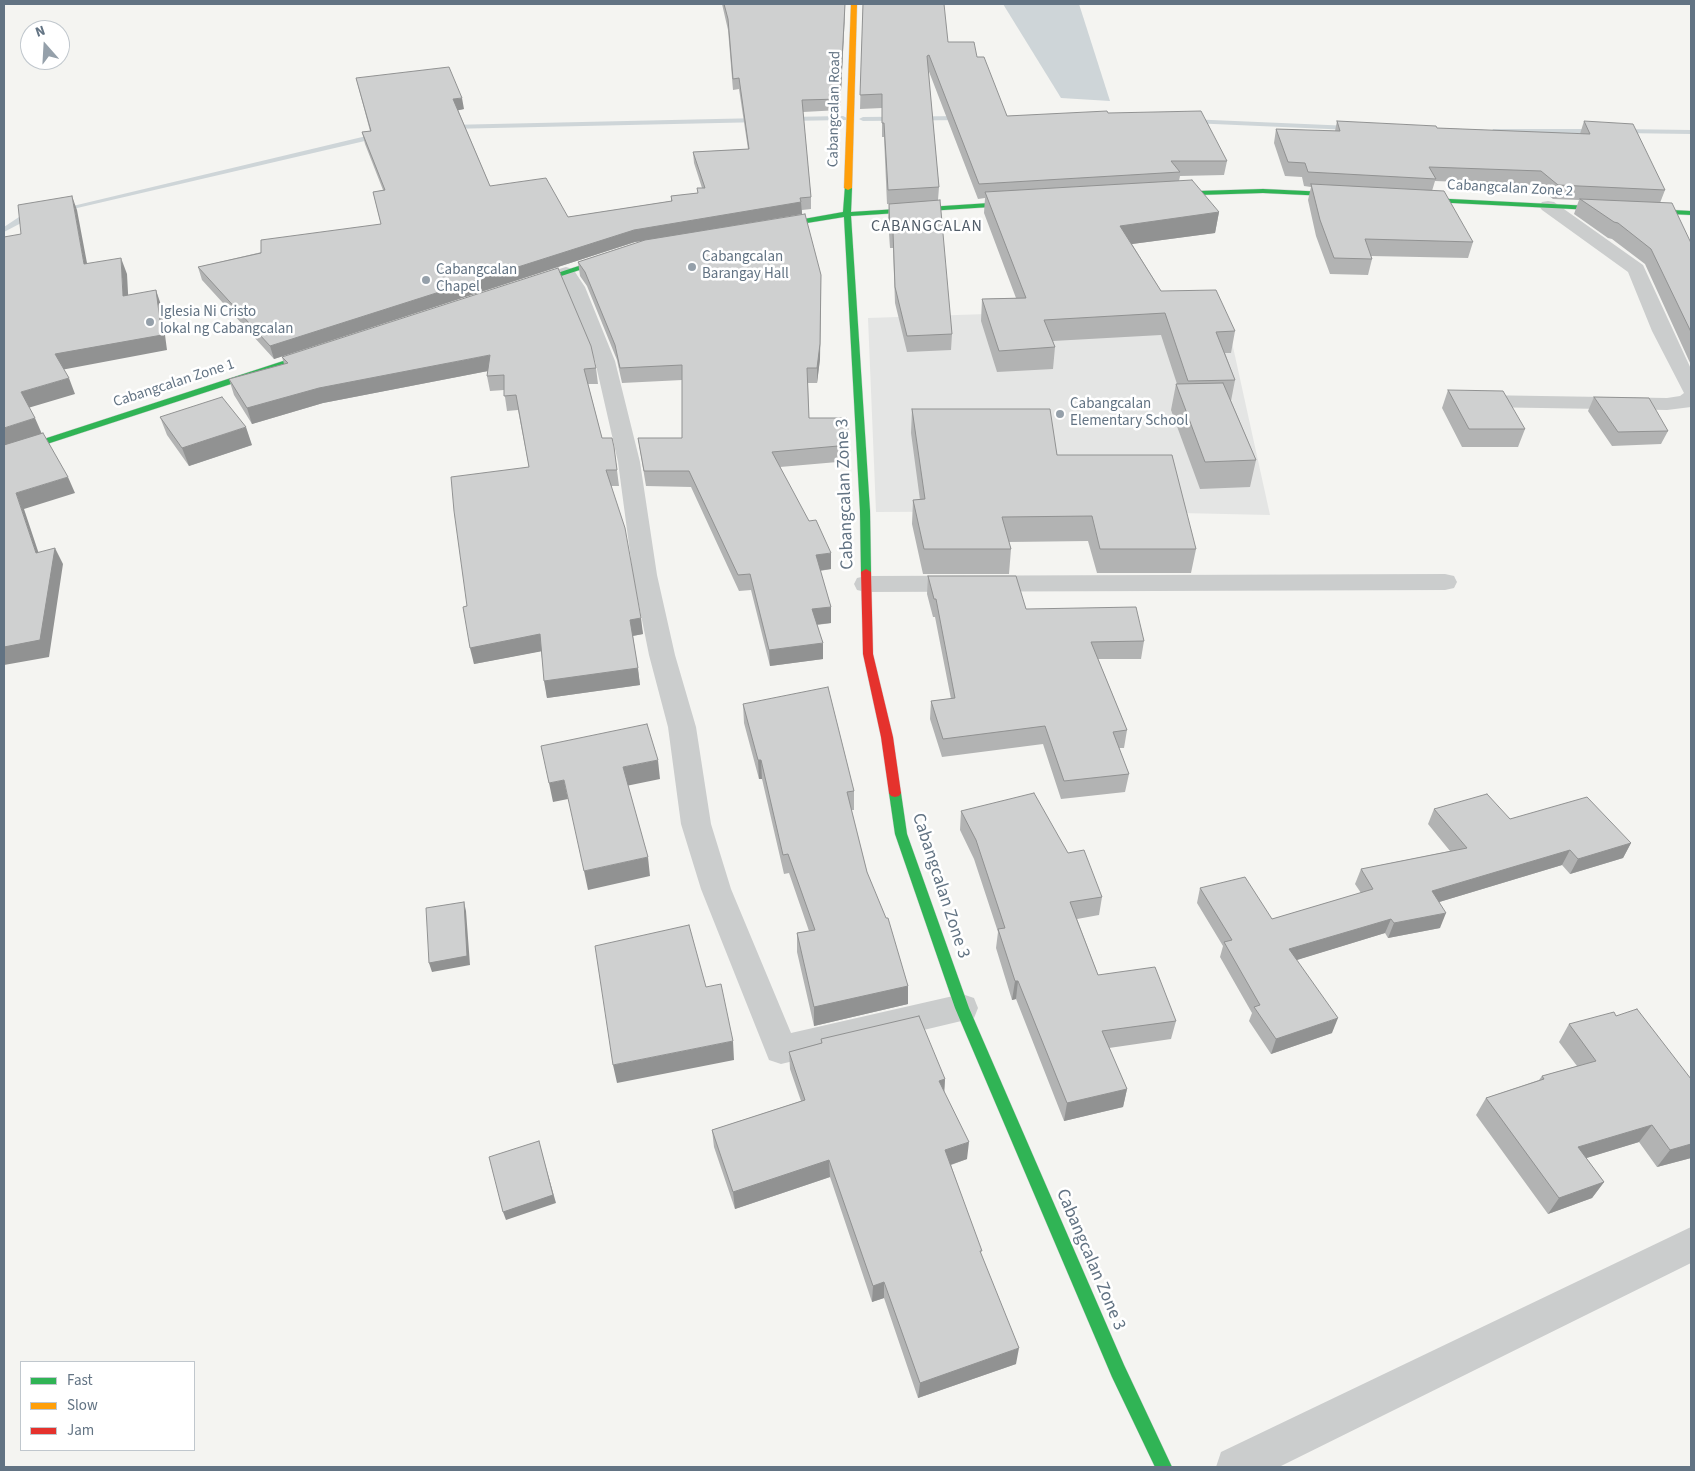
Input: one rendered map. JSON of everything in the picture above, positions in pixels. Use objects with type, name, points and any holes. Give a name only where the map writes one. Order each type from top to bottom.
[{"type":"street","name":"Cabangcalan Road","points":[[847,214],[854,4]]},
{"type":"street","points":[[1156,194],[1263,191],[1361,196]]},
{"type":"street","name":"Cabangcalan Zone 2","points":[[1400,198],[1691,213]]},
{"type":"street","points":[[760,229],[847,214],[1036,202]]},
{"type":"street","points":[[1548,206],[1636,269],[1662,331],[1691,389]]},
{"type":"street","name":"Cabangcalan Zone 3","points":[[847,214],[865,512],[868,654],[887,737],[901,834],[962,1008],[1118,1370],[1164,1467]]},
{"type":"street","points":[[516,288],[626,254]]},
{"type":"street","points":[[566,273],[575,287],[605,361],[625,444],[645,575],[662,655],[682,727],[696,824],[716,890],[781,1050],[962,1008]]},
{"type":"street","name":"Cabangcalan Zone 1","points":[[4,455],[330,348]]},
{"type":"street","points":[[1480,402],[1667,404],[1686,402],[1691,398]]},
{"type":"street","points":[[866,584],[1445,582]]},
{"type":"street","points":[[1236,1467],[1691,1244]]},
{"type":"shaded area","points":[[1003,4],[1079,4],[1110,101],[1061,98]]},
{"type":"shaded area","name":"Cabangcalan Elementary School","points":[[1224,306],[1270,515],[1091,511],[876,512],[868,318]]},
{"type":"building","points":[[724,4],[845,4],[840,99],[802,100],[811,197],[800,198],[801,202],[634,230],[270,346],[198,267],[261,253],[261,240],[381,224],[373,192],[385,190],[362,132],[371,131],[356,78],[449,67],[462,98],[453,99],[490,186],[546,178],[568,217],[672,201],[671,196],[698,193],[697,188],[705,188],[693,152],[749,149],[739,78],[733,79],[728,19]]},
{"type":"building","points":[[863,4],[944,4],[948,42],[974,42],[977,57],[984,57],[1007,116],[1107,111],[1108,113],[1201,111],[1227,161],[1171,161],[1180,172],[979,184],[929,55],[927,56],[939,187],[888,190],[884,123],[882,123],[882,94],[860,95]]},
{"type":"building","points":[[1337,121],[1436,126],[1437,128],[1590,134],[1584,121],[1633,124],[1665,190],[1558,185],[1541,171],[1429,167],[1436,179],[1308,172],[1305,163],[1288,162],[1276,129],[1340,131]]},
{"type":"building","points":[[1192,180],[1219,212],[1120,226],[1161,291],[1216,290],[1235,331],[1216,332],[1235,380],[1188,381],[1165,313],[1044,320],[1055,347],[999,351],[982,299],[1026,298],[985,192]]},
{"type":"building","points":[[1311,184],[1444,191],[1473,242],[1365,239],[1372,259],[1334,258],[1320,220]]},
{"type":"building","points":[[72,196],[84,264],[121,258],[123,296],[156,290],[162,335],[55,354],[69,378],[21,392],[35,418],[4,428],[4,237],[21,234],[18,205]]},
{"type":"building","points":[[1580,199],[1672,203],[1691,243],[1691,332],[1651,249],[1618,223]]},
{"type":"building","points":[[940,200],[952,334],[907,336],[895,287],[893,232],[890,232],[889,204]]},
{"type":"building","points":[[805,214],[821,275],[820,344],[817,368],[807,368],[809,418],[847,418],[849,445],[772,452],[809,521],[816,520],[831,553],[816,555],[831,607],[812,609],[823,643],[769,650],[750,574],[738,575],[689,471],[644,471],[638,438],[682,438],[682,365],[620,368],[615,345],[585,272],[578,262],[645,240]]},
{"type":"building","points":[[558,268],[591,346],[596,368],[584,369],[602,438],[612,438],[617,470],[606,470],[625,528],[641,618],[630,620],[638,668],[544,681],[540,634],[470,648],[463,607],[467,606],[451,477],[529,467],[516,395],[504,396],[504,375],[487,376],[490,355],[319,388],[247,408],[229,379],[288,363],[282,357]]},
{"type":"building","points":[[1223,383],[1256,460],[1205,462],[1176,384]]},
{"type":"building","points":[[1448,390],[1503,391],[1525,429],[1469,429]]},
{"type":"building","points":[[222,397],[246,427],[182,448],[160,417]]},
{"type":"building","points":[[1594,397],[1649,398],[1668,431],[1618,432]]},
{"type":"building","points":[[912,409],[1050,409],[1057,455],[1172,455],[1196,549],[1100,549],[1092,516],[1002,517],[1011,549],[924,549],[913,500],[925,499]]},
{"type":"building","points":[[43,433],[68,477],[16,493],[36,553],[55,548],[40,640],[4,647],[4,445]]},
{"type":"building","points":[[928,576],[1016,576],[1026,609],[1136,607],[1144,641],[1091,642],[1127,730],[1113,732],[1129,774],[1064,781],[1045,726],[943,739],[931,701],[955,698],[936,599],[934,599]]},
{"type":"building","points":[[828,687],[854,791],[847,792],[867,872],[886,918],[888,918],[908,986],[814,1007],[797,933],[815,930],[788,854],[783,855],[761,760],[758,760],[743,704]]},
{"type":"building","points":[[647,724],[658,760],[623,767],[648,857],[584,871],[564,780],[549,783],[541,746]]},
{"type":"building","points":[[1034,793],[1068,853],[1084,850],[1102,897],[1070,902],[1098,975],[1155,967],[1176,1021],[1102,1031],[1127,1089],[1067,1103],[1018,981],[1015,981],[998,929],[1005,928],[976,840],[961,811]]},
{"type":"building","points":[[1487,794],[1510,819],[1587,797],[1631,843],[1578,859],[1570,850],[1432,891],[1446,913],[1394,923],[1391,919],[1289,949],[1338,1018],[1276,1039],[1254,1007],[1260,1005],[1224,942],[1232,940],[1200,888],[1245,877],[1272,919],[1373,889],[1361,869],[1467,848],[1434,809]]},
{"type":"building","points":[[464,902],[467,956],[429,963],[426,908]]},
{"type":"building","points":[[689,925],[706,987],[721,984],[733,1041],[613,1065],[595,946]]},
{"type":"building","points":[[1637,1009],[1691,1079],[1691,1144],[1670,1150],[1652,1125],[1578,1147],[1604,1182],[1559,1198],[1486,1098],[1544,1079],[1542,1076],[1596,1061],[1569,1024],[1614,1012],[1616,1016]]},
{"type":"building","points":[[919,1016],[945,1079],[939,1081],[969,1142],[945,1150],[982,1251],[980,1251],[1019,1348],[920,1383],[884,1282],[873,1286],[829,1160],[733,1192],[712,1130],[805,1100],[789,1052],[822,1043],[821,1039]]},
{"type":"building","points":[[539,1141],[553,1195],[503,1212],[489,1157]]},
{"type":"waterway","points":[[788,119],[843,118]]},
{"type":"waterway","points":[[863,119],[964,118]]},
{"type":"waterway","points":[[448,127],[761,120]]},
{"type":"waterway","points":[[1191,121],[1351,128]]},
{"type":"waterway","points":[[1496,131],[1596,131]]},
{"type":"waterway","points":[[1621,131],[1691,132]]},
{"type":"waterway","points":[[60,210],[379,135]]},
{"type":"waterway","points":[[4,230],[22,219],[36,216]]},
{"type":"traffic: fast","points":[[848,188],[847,214],[865,511],[866,572]]},
{"type":"traffic: fast","points":[[1166,194],[1263,191],[1348,195]]},
{"type":"traffic: fast","points":[[1413,199],[1691,213]]},
{"type":"traffic: fast","points":[[770,227],[847,214],[1021,203]]},
{"type":"traffic: fast","points":[[525,285],[615,257]]},
{"type":"traffic: fast","points":[[4,455],[320,352]]},
{"type":"traffic: fast","points":[[895,793],[901,834],[962,1008],[1118,1371],[1164,1467]]},
{"type":"traffic: slow","points":[[848,188],[854,4]]},
{"type":"traffic: jam","points":[[866,572],[868,654],[887,737],[895,793]]},
{"type":"place","name":"Cabangcalan Barangay Hall","points":[[692,267]]},
{"type":"place","name":"Cabangcalan Chapel","points":[[426,280]]},
{"type":"place","name":"Iglesia Ni Cristo lokal ng Cabangcalan","points":[[150,322]]},
{"type":"place","name":"Cabangcalan Elementary School","points":[[1060,414]]},
{"type":"district","name":"CABANGCALAN","points":[[927,227]]}]
